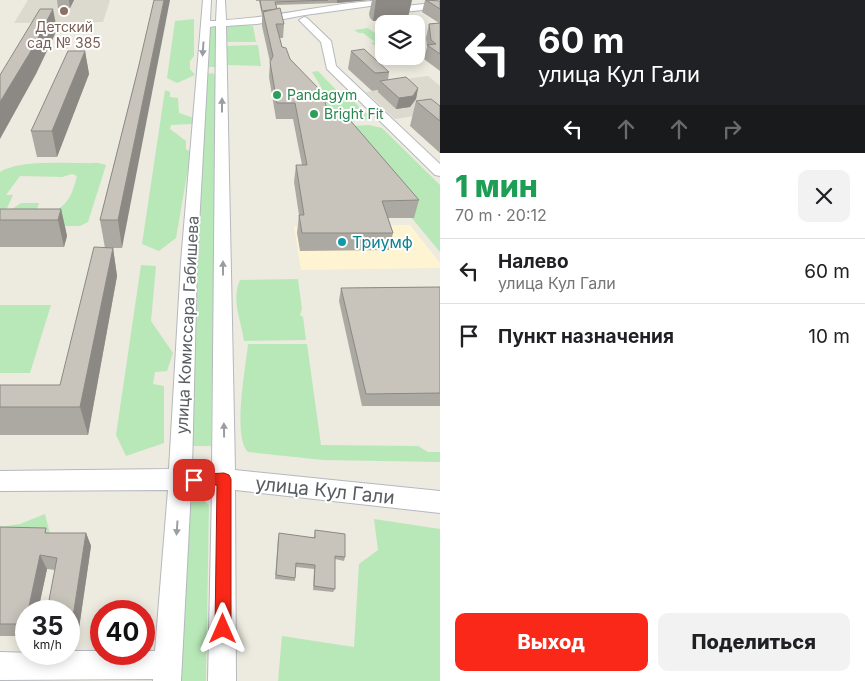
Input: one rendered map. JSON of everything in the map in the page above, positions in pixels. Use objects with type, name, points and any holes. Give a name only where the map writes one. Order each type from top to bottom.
[{"type":"street","name":"улица Комиссара Габишева","points":[[167,673],[180,480],[188,262],[207,0]]},
{"type":"street","name":"улица Комиссара Габишева","points":[[221,0],[224,479],[222,681]]},
{"type":"street","points":[[205,24],[257,21],[392,0]]},
{"type":"street","points":[[286,15],[304,20],[434,6],[440,10]]},
{"type":"street","points":[[304,20],[326,41],[331,67],[440,172]]},
{"type":"street","points":[[201,70],[221,70]]},
{"type":"street","name":"улица Кул Гали","points":[[0,481],[224,479],[440,502]]},
{"type":"street","points":[[0,666],[167,673]]},
{"type":"shaded area","name":"Детский сад № 385","points":[[28,0],[110,0],[103,22],[14,23]]},
{"type":"shaded area","points":[[428,76],[440,86],[440,112],[395,119],[366,92],[410,86],[404,79]]},
{"type":"shaded area","points":[[410,225],[440,263],[440,268],[301,270],[294,226]]},
{"type":"green space","points":[[194,19],[194,56],[190,61],[190,69],[195,75],[177,83],[167,78],[175,21]]},
{"type":"green space","points":[[234,24],[253,26],[256,42],[226,42],[224,26]]},
{"type":"green space","points":[[217,26],[217,67],[207,67],[208,27]]},
{"type":"green space","points":[[368,28],[375,33],[375,42],[363,33],[354,30]]},
{"type":"green space","points":[[258,45],[261,66],[226,65],[225,46]]},
{"type":"green space","points":[[318,71],[338,92],[346,93],[363,111],[369,114],[367,120],[342,121],[334,116],[324,100],[311,92],[321,87],[312,72]]},
{"type":"green space","points":[[212,73],[216,75],[211,446],[187,446],[207,74]]},
{"type":"green space","points":[[165,90],[170,92],[170,97],[178,98],[179,113],[194,118],[193,124],[171,125],[170,129],[186,141],[186,149],[191,152],[176,238],[159,251],[142,244]]},
{"type":"green space","points":[[369,125],[382,128],[440,185],[440,252],[336,127]]},
{"type":"green space","points":[[98,163],[106,165],[88,222],[80,226],[0,227],[0,218],[10,218],[12,209],[21,203],[39,203],[35,216],[59,209],[72,192],[77,176],[72,174],[62,177],[20,176],[6,195],[13,195],[4,215],[0,215],[0,172],[20,165]]},
{"type":"green space","points":[[141,265],[156,266],[151,321],[173,353],[167,371],[155,372],[153,384],[164,386],[164,443],[126,456],[116,435]]},
{"type":"green space","points":[[298,279],[302,309],[300,315],[303,317],[306,340],[244,341],[236,295],[240,280]]},
{"type":"green space","points":[[0,305],[51,305],[30,373],[0,373]]},
{"type":"green space","points":[[248,344],[307,344],[321,445],[418,446],[428,452],[440,452],[440,462],[323,460],[248,452],[243,444],[240,417]]},
{"type":"green space","points":[[203,500],[209,505],[206,681],[176,681],[186,509],[193,501]]},
{"type":"green space","points":[[45,514],[52,542],[0,541],[0,527],[20,524]]},
{"type":"green space","points":[[374,519],[440,529],[440,681],[278,681],[282,636],[354,647],[359,564],[378,550]]},
{"type":"building","points":[[154,0],[164,0],[118,220],[100,220],[138,69]]},
{"type":"building","points":[[260,0],[328,0],[275,2],[277,9],[262,11]]},
{"type":"building","points":[[426,0],[440,1],[440,9]]},
{"type":"building","points":[[280,8],[284,24],[276,24],[282,47],[286,48],[290,59],[322,92],[328,112],[343,112],[419,200],[382,201],[393,233],[302,233],[299,215],[304,215],[296,165],[307,165],[295,103],[277,103],[270,62],[273,56],[263,12]]},
{"type":"building","points":[[40,9],[53,9],[31,51],[0,102],[0,75]]},
{"type":"building","points":[[440,23],[440,54],[427,45],[436,44],[431,40],[429,24]]},
{"type":"building","points":[[364,49],[375,59],[375,65],[381,65],[389,72],[375,73],[351,51]]},
{"type":"building","points":[[68,51],[85,51],[52,131],[31,131]]},
{"type":"building","points":[[406,77],[418,88],[413,96],[399,98],[380,81]]},
{"type":"building","points":[[431,99],[440,106],[440,121],[416,101]]},
{"type":"building","points":[[0,209],[61,209],[58,220],[0,220]]},
{"type":"building","points":[[94,247],[113,248],[80,407],[0,407],[0,385],[60,385]]},
{"type":"building","points":[[440,287],[440,393],[366,394],[341,288]]},
{"type":"building","points":[[0,527],[46,528],[45,533],[86,533],[76,600],[49,600],[57,558],[40,555],[30,600],[15,600],[15,624],[0,624]]},
{"type":"building","points":[[315,530],[345,534],[345,557],[335,556],[335,589],[314,586],[315,565],[296,563],[295,578],[276,575],[279,533],[315,538]]},
{"type":"place","name":"Детский сад № 385","points":[[64,11]]},
{"type":"place","name":"Pandagym","points":[[277,95]]},
{"type":"place","name":"Bright Fit","points":[[314,114]]},
{"type":"place","name":"Триумф","points":[[342,242]]},
{"type":"route","points":[[194,480],[224,479],[223,629]]}]
